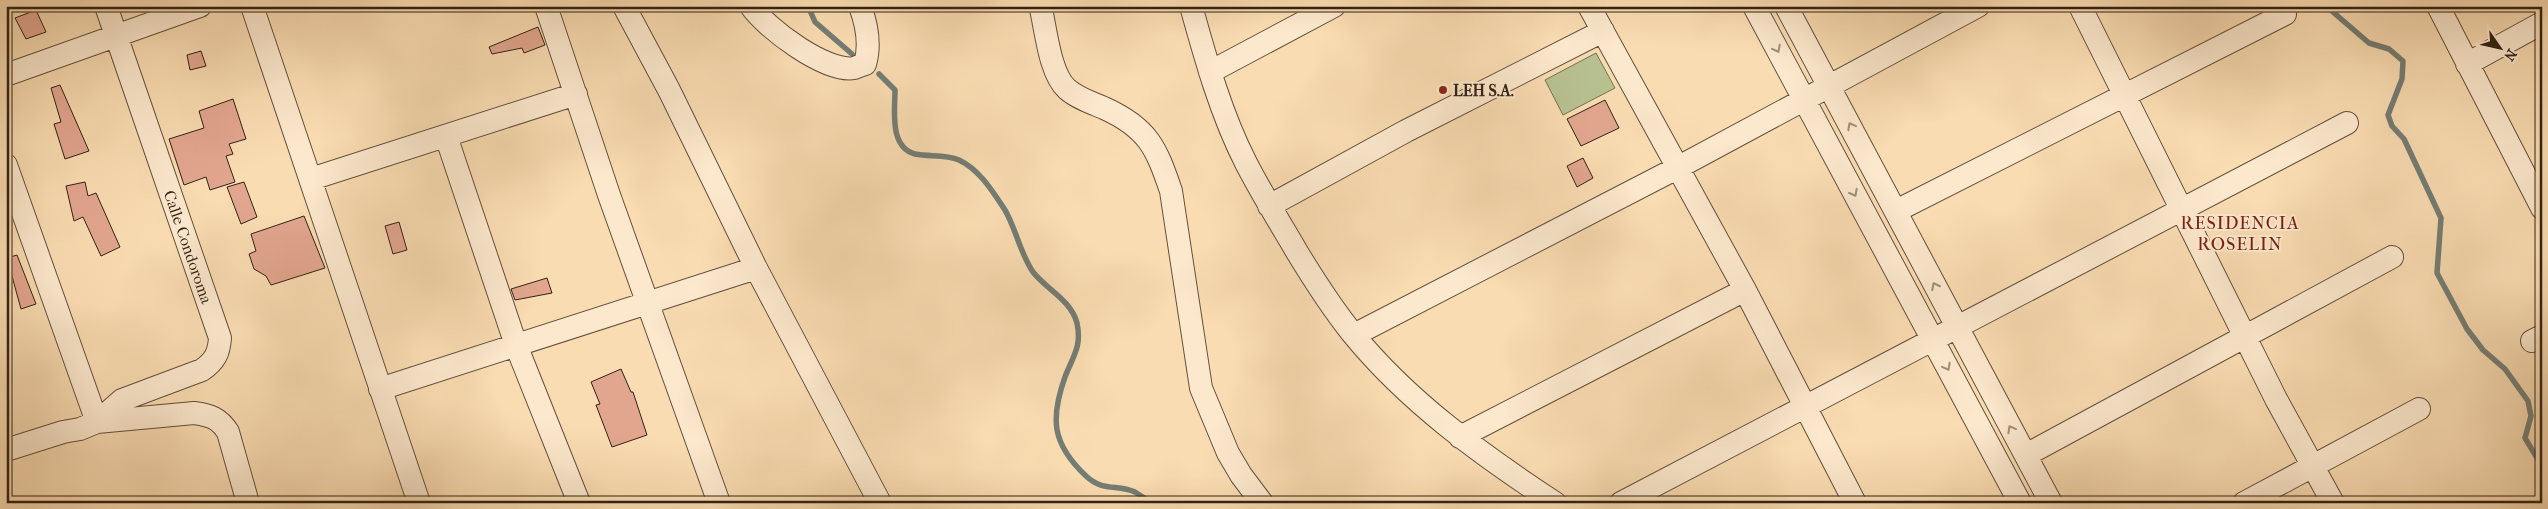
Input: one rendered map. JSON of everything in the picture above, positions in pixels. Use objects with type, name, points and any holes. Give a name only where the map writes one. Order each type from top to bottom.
[{"type":"street","name":"Calle Condoroma","points":[[97,422],[122,400],[202,370],[211,364],[217,356],[220,346],[220,338],[106,6]]},
{"type":"street","points":[[6,75],[200,6]]},
{"type":"street","points":[[252,6],[419,503]]},
{"type":"street","points":[[546,6],[647,303],[719,503]]},
{"type":"street","points":[[624,6],[756,268],[880,503]]},
{"type":"street","points":[[751,6],[758,17],[780,36],[802,50],[840,67],[853,68],[865,64],[869,51],[866,28],[860,6]]},
{"type":"street","points":[[1191,6],[1210,72],[1230,128],[1269,206],[1335,310],[1354,335],[1407,390],[1460,437],[1494,463],[1555,503]]},
{"type":"street","points":[[1210,72],[1334,6]]},
{"type":"street","points":[[1589,6],[1745,290],[1856,503]]},
{"type":"street","points":[[1754,6],[2020,503]]},
{"type":"street","points":[[1786,6],[2051,503]]},
{"type":"street","points":[[1354,335],[1678,168],[1978,6]]},
{"type":"street","points":[[2080,6],[2245,337],[2333,503]]},
{"type":"street","points":[[2438,6],[2542,208]]},
{"type":"street","points":[[1043,7],[1052,59],[1066,89],[1142,131],[1162,164],[1171,191],[1201,388],[1228,452],[1241,475],[1262,503]]},
{"type":"street","points":[[1896,211],[2285,14]]},
{"type":"street","points":[[2467,64],[2542,23]]},
{"type":"street","points":[[1269,206],[1406,131],[1603,31]]},
{"type":"street","points":[[311,179],[576,94]]},
{"type":"street","points":[[1621,503],[1932,338],[2347,123]]},
{"type":"street","points":[[446,136],[516,345],[579,503]]},
{"type":"street","points":[[6,165],[97,422]]},
{"type":"street","points":[[2026,456],[2392,257]]},
{"type":"street","points":[[380,389],[756,268]]},
{"type":"street","points":[[1460,437],[1745,290]]},
{"type":"street","points":[[2244,503],[2419,409]]},
{"type":"street","points":[[6,450],[63,432],[80,429],[97,422],[194,413],[210,415],[223,424],[228,432],[248,503]]},
{"type":"green space","points":[[1596,53],[1615,88],[1563,115],[1545,80]]},
{"type":"building","points":[[36,10],[46,32],[26,39],[15,18]]},
{"type":"building","points":[[538,27],[545,45],[524,53],[522,48],[492,54],[489,47]]},
{"type":"building","points":[[201,51],[206,66],[190,70],[187,55]]},
{"type":"building","points":[[60,85],[89,151],[65,159],[54,124],[61,122],[51,88]]},
{"type":"building","points":[[233,99],[246,139],[229,144],[233,154],[226,156],[235,182],[210,190],[206,177],[184,185],[169,139],[204,128],[199,111]]},
{"type":"building","points":[[1605,100],[1619,128],[1581,146],[1567,119]]},
{"type":"building","points":[[1583,158],[1593,178],[1577,187],[1567,166]]},
{"type":"building","points":[[85,182],[88,196],[96,193],[120,247],[101,256],[83,217],[74,221],[66,186]]},
{"type":"building","points":[[244,182],[257,217],[241,224],[227,187]]},
{"type":"building","points":[[304,216],[325,268],[271,285],[266,276],[254,269],[249,254],[256,251],[251,234]]},
{"type":"building","points":[[399,222],[407,250],[393,254],[385,226]]},
{"type":"building","points":[[17,255],[36,304],[21,309],[7,258]]},
{"type":"building","points":[[547,278],[552,293],[515,300],[511,289]]},
{"type":"building","points":[[621,369],[631,392],[633,392],[647,435],[612,447],[596,405],[600,404],[591,382]]},
{"type":"waterway","points":[[808,6],[815,22],[852,54]]},
{"type":"waterway","points":[[2326,6],[2369,43],[2389,49],[2403,61],[2402,79],[2388,115],[2392,126],[2404,139],[2441,218],[2437,273],[2467,329],[2483,350],[2505,369],[2528,401],[2531,416],[2525,438],[2542,466]]},
{"type":"waterway","points":[[879,74],[895,90],[895,127],[901,144],[915,154],[959,160],[980,175],[1005,210],[1033,272],[1064,301],[1074,315],[1077,323],[1078,345],[1060,392],[1056,418],[1060,442],[1066,453],[1092,481],[1104,486],[1135,492],[1151,503]]},
{"type":"place","name":"LEH S.A.","points":[[1443,90]]},
{"type":"district","name":"RESIDENCIA ROSELIN","points":[[2240,233]]}]
